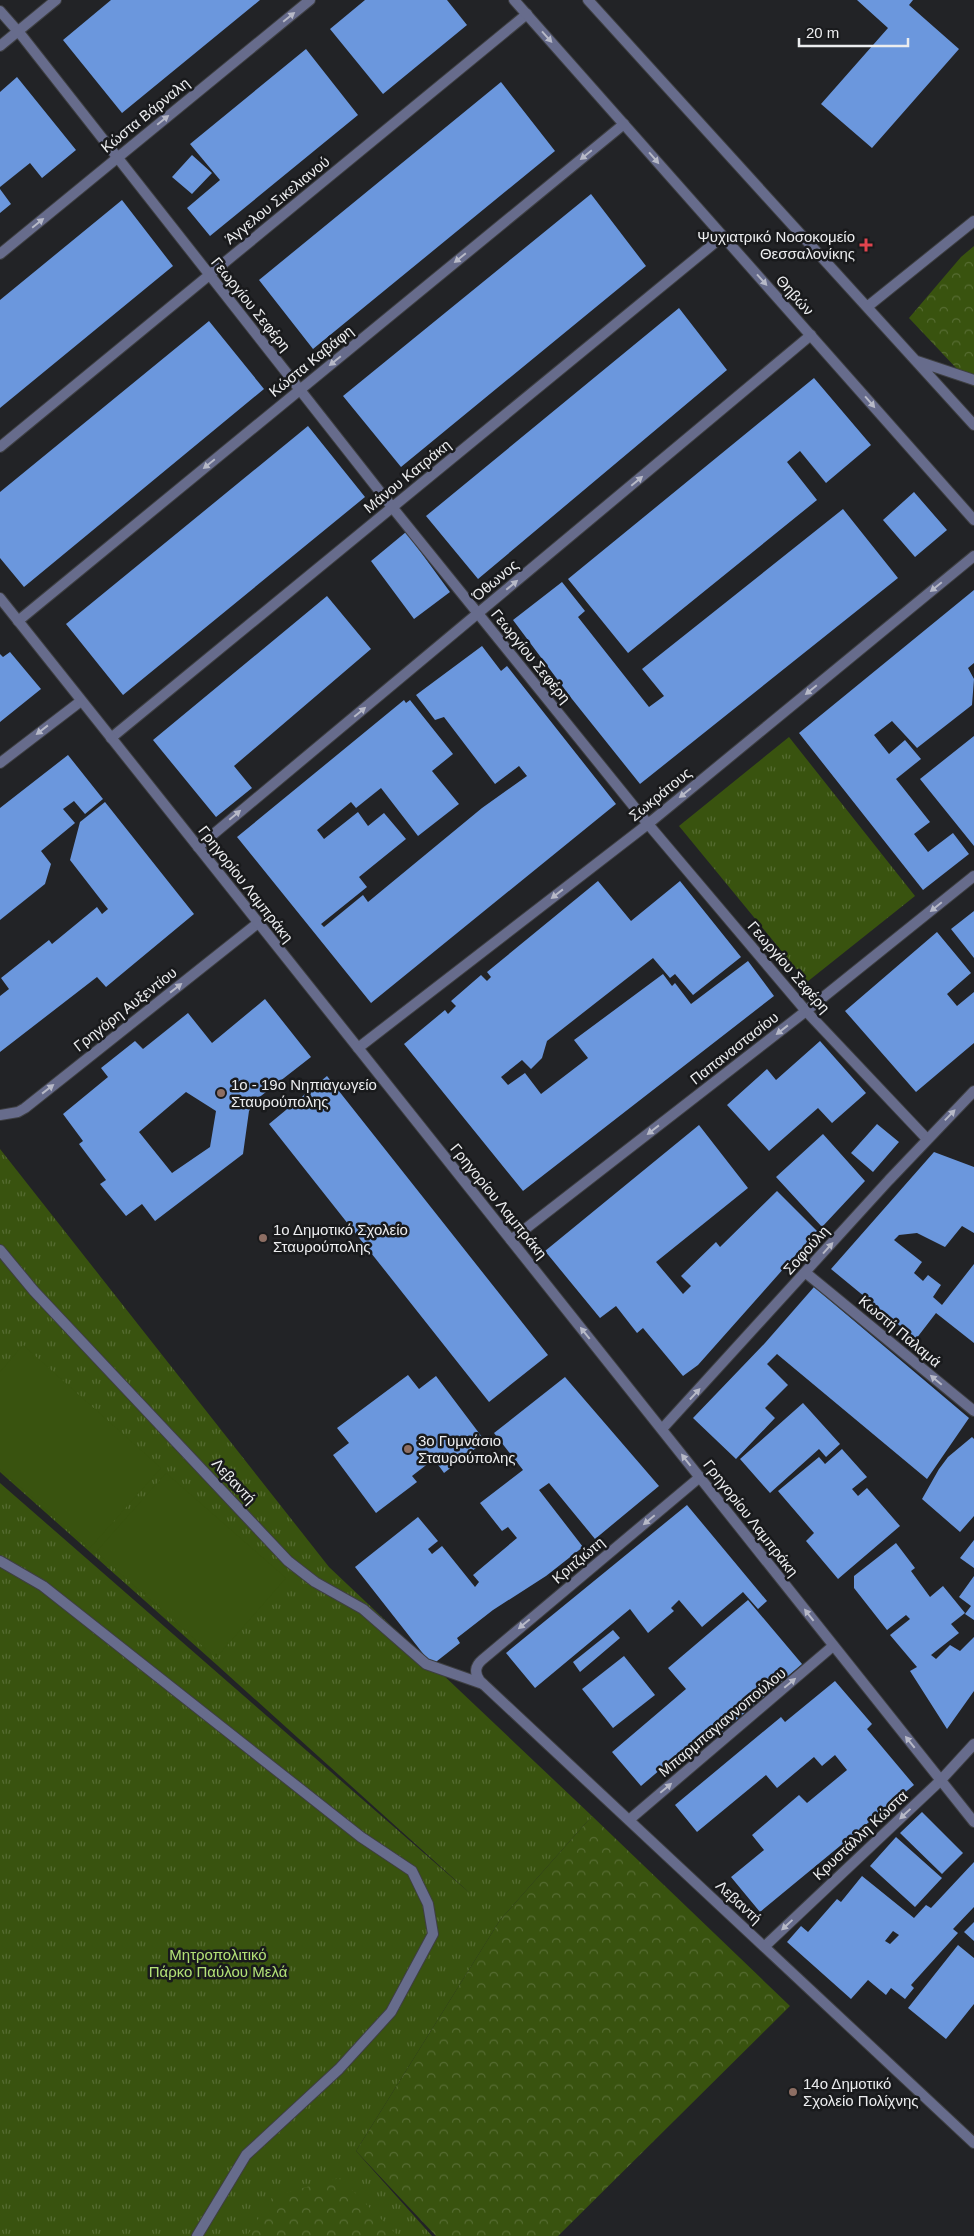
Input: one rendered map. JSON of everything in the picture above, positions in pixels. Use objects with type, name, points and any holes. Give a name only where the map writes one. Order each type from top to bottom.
[{"type":"street","points":[[0,46],[56,0]]},
{"type":"street","name":"Κώστα Βάρναλη","points":[[0,254],[310,0]]},
{"type":"street","name":"Θηβών","points":[[514,0],[974,520]]},
{"type":"street","points":[[588,0],[974,425]]},
{"type":"street","name":"Γεωργίου Σεφέρη","points":[[0,11],[118,157],[209,276],[392,507],[648,824],[806,1011],[927,1139]]},
{"type":"street","name":"Άγγελου Σικελιανού","points":[[0,447],[527,14]]},
{"type":"street","name":"Κώστα Καβάφη","points":[[18,621],[624,124]]},
{"type":"street","points":[[867,306],[974,221]]},
{"type":"street","name":"Μάνου Κατράκη","points":[[111,738],[723,236]]},
{"type":"street","name":"Όθωνος","points":[[198,847],[811,335]]},
{"type":"street","points":[[916,361],[974,380]]},
{"type":"street","name":"Σωκράτους","points":[[358,1048],[648,824],[974,556]]},
{"type":"street","name":"Γρηγορίου Λαμπράκη","points":[[0,598],[974,1822]]},
{"type":"street","points":[[0,763],[81,701]]},
{"type":"street","name":"Παπαναστασίου","points":[[512,1240],[806,1011],[974,876]]},
{"type":"street","name":"Γρηγόρη Αυξεντίου","points":[[4,1115],[18,1112],[25,1108],[258,923]]},
{"type":"street","name":"Σοφούλη","points":[[662,1429],[927,1139],[974,1092]]},
{"type":"street","name":"Λεβαντή","points":[[0,1250],[34,1291],[288,1561],[315,1582],[363,1609],[426,1664],[483,1684]]},
{"type":"street","name":"Κωστή Παλαμά","points":[[806,1273],[974,1411]]},
{"type":"street","name":"Κριτζιώτη","points":[[476,1667],[489,1653],[700,1477]]},
{"type":"street","points":[[0,1561],[43,1586],[361,1836],[412,1870],[428,1904],[432,1934],[392,2012],[339,2069],[246,2155],[197,2236]]},
{"type":"street","name":"Μπαρμπαγιαννοπούλου","points":[[629,1820],[833,1646]]},
{"type":"street","name":"Λεβαντή","points":[[476,1667],[476,1675],[483,1684],[974,2143]]},
{"type":"street","name":"Κρυστάλλη Κώστα","points":[[765,1946],[941,1780],[974,1744]]},
{"type":"green space","points":[[974,246],[974,387],[909,318],[961,257]]},
{"type":"green space","points":[[789,737],[915,896],[807,982],[679,826]]},
{"type":"green space","name":"Μητροπολιτικό Πάρκο Παύλου Μελά","points":[[0,1149],[329,1567],[592,1816],[500,1920],[356,2151],[432,2236],[0,2236],[0,1483],[472,1895],[0,1472]]},
{"type":"green space","points":[[23,1345],[161,1468],[89,1549],[0,1469],[0,1372]]},
{"type":"green space","points":[[166,1473],[286,1578],[216,1658],[96,1552]]},
{"type":"green space","points":[[592,1816],[790,2006],[558,2236],[436,2236],[356,2151],[500,1920]]},
{"type":"green space","points":[[340,2178],[398,2236],[247,2236],[273,2196]]},
{"type":"building","points":[[111,0],[260,0],[122,113],[63,40]]},
{"type":"building","points":[[365,0],[447,0],[467,25],[383,94],[330,29]]},
{"type":"building","points":[[857,0],[913,0],[909,5],[959,49],[872,148],[821,104],[888,28]]},
{"type":"building","points":[[306,49],[358,115],[210,236],[187,208],[220,180],[190,144]]},
{"type":"building","points":[[17,77],[76,150],[42,178],[30,163],[0,187],[0,92]]},
{"type":"building","points":[[501,82],[555,151],[313,349],[259,280]]},
{"type":"building","points":[[192,155],[212,173],[192,194],[172,177]]},
{"type":"building","points":[[0,189],[11,204],[0,213]]},
{"type":"building","points":[[591,194],[646,266],[401,467],[343,396]]},
{"type":"building","points":[[122,200],[173,266],[0,408],[0,300]]},
{"type":"building","points":[[679,308],[727,370],[478,579],[426,516]]},
{"type":"building","points":[[209,321],[264,389],[24,587],[0,558],[0,492]]},
{"type":"building","points":[[814,378],[871,445],[826,483],[800,451],[787,462],[817,500],[628,653],[568,579]]},
{"type":"building","points":[[308,426],[365,497],[123,695],[66,624]]},
{"type":"building","points":[[914,492],[947,530],[915,557],[883,520]]},
{"type":"building","points":[[843,509],[898,578],[640,784],[572,699],[513,620],[562,582],[585,611],[578,617],[649,707],[664,696],[642,669]]},
{"type":"building","points":[[406,532],[450,592],[414,619],[371,561]]},
{"type":"building","points":[[974,590],[974,663],[968,668],[974,679],[972,705],[917,748],[892,721],[874,735],[889,754],[905,740],[921,759],[896,779],[930,822],[914,834],[928,852],[953,833],[969,854],[923,890],[799,733]]},
{"type":"building","points":[[327,596],[371,649],[234,766],[252,788],[216,817],[153,740]]},
{"type":"building","points":[[482,646],[501,671],[507,666],[616,804],[371,1003],[237,837],[404,700],[406,703],[410,700],[453,754],[432,771],[459,804],[418,836],[381,788],[356,808],[351,802],[317,830],[324,839],[358,812],[368,826],[384,813],[406,839],[359,877],[367,887],[321,924],[324,927],[363,895],[368,902],[482,808],[527,776],[519,766],[495,784],[444,717],[435,720],[416,695]]},
{"type":"building","points":[[10,652],[41,689],[0,722],[0,654],[3,657]]},
{"type":"building","points":[[974,736],[974,846],[920,779]]},
{"type":"building","points":[[68,755],[103,799],[85,814],[74,801],[63,809],[75,823],[41,851],[51,864],[45,884],[0,920],[0,808]]},
{"type":"building","points":[[105,802],[194,914],[106,987],[97,977],[0,1052],[0,996],[9,989],[1,978],[49,940],[52,944],[97,907],[102,914],[108,909],[70,860],[80,822]]},
{"type":"building","points":[[598,881],[631,921],[680,881],[741,957],[693,995],[675,974],[670,978],[653,958],[547,1041],[542,1058],[531,1069],[522,1060],[501,1077],[508,1085],[525,1073],[541,1094],[588,1058],[574,1040],[663,974],[672,986],[675,983],[691,1004],[748,961],[774,996],[523,1191],[404,1044],[445,1010],[448,1014],[456,1006],[451,1001],[481,975],[487,981],[491,977],[487,972]]},
{"type":"building","points":[[974,911],[974,958],[951,929]]},
{"type":"building","points":[[937,932],[971,973],[947,994],[957,1006],[974,992],[974,1043],[916,1092],[845,1011]]},
{"type":"building","points":[[265,999],[311,1057],[257,1099],[249,1111],[243,1154],[155,1221],[142,1204],[126,1216],[100,1184],[106,1180],[79,1144],[83,1141],[63,1114],[108,1077],[101,1068],[135,1041],[143,1049],[188,1013],[212,1043]],"holes":[[[186,1092],[216,1111],[210,1147],[172,1173],[139,1132]]]},
{"type":"building","points":[[820,1041],[866,1093],[832,1123],[818,1108],[769,1151],[727,1105],[767,1069],[776,1080]]},
{"type":"building","points":[[327,1076],[548,1355],[489,1402],[269,1124]]},
{"type":"building","points":[[877,1124],[899,1142],[873,1172],[851,1153]]},
{"type":"building","points":[[699,1125],[748,1188],[656,1262],[683,1294],[691,1286],[681,1276],[716,1242],[720,1247],[777,1191],[817,1231],[698,1365],[683,1376],[643,1328],[637,1333],[616,1306],[600,1318],[545,1251]]},
{"type":"building","points":[[823,1134],[865,1181],[822,1227],[776,1177]]},
{"type":"building","points":[[934,1152],[974,1167],[974,1233],[962,1226],[945,1247],[917,1233],[899,1235],[894,1240],[922,1262],[914,1273],[923,1281],[928,1275],[941,1285],[933,1297],[942,1305],[974,1264],[974,1343],[936,1313],[916,1339],[831,1269]]},
{"type":"building","points":[[814,1287],[969,1418],[927,1479],[777,1354],[767,1364],[788,1385],[765,1408],[775,1418],[736,1459],[693,1418],[765,1343]]},
{"type":"building","name":"3ο Γυμνάσιο Σταυρούπολης","points":[[408,1375],[419,1389],[436,1376],[485,1441],[444,1473],[434,1459],[412,1476],[417,1482],[376,1513],[333,1455],[349,1443],[337,1428]]},
{"type":"building","points":[[565,1377],[659,1486],[595,1539],[549,1483],[539,1490],[583,1547],[546,1576],[493,1610],[457,1638],[460,1643],[432,1665],[355,1567],[418,1517],[438,1541],[428,1549],[432,1554],[442,1546],[475,1587],[479,1582],[473,1575],[517,1538],[508,1527],[502,1531],[480,1503],[523,1470],[494,1433]]},
{"type":"building","points":[[803,1403],[840,1444],[826,1457],[819,1449],[770,1493],[740,1459]]},
{"type":"building","points":[[972,1437],[974,1439],[974,1516],[960,1532],[922,1499],[948,1457]]},
{"type":"building","points":[[842,1449],[867,1477],[852,1489],[858,1496],[867,1488],[900,1526],[838,1579],[806,1541],[814,1533],[778,1491],[819,1457],[825,1464]]},
{"type":"building","points":[[687,1505],[767,1601],[758,1609],[743,1592],[702,1627],[679,1600],[671,1608],[674,1611],[648,1633],[630,1609],[535,1688],[506,1653]]},
{"type":"building","points":[[974,1540],[974,1568],[960,1558]]},
{"type":"building","points":[[896,1543],[915,1568],[911,1571],[930,1597],[943,1586],[965,1613],[951,1624],[959,1633],[931,1655],[936,1659],[950,1645],[960,1651],[974,1637],[974,1691],[947,1729],[910,1671],[917,1667],[890,1635],[910,1619],[906,1615],[887,1630],[854,1588],[854,1576]]},
{"type":"building","points":[[974,1576],[974,1620],[965,1614],[971,1606],[959,1597]]},
{"type":"building","points":[[748,1600],[802,1664],[722,1732],[715,1723],[641,1786],[612,1752],[686,1689],[668,1668]]},
{"type":"building","points":[[613,1630],[620,1638],[580,1672],[573,1662]]},
{"type":"building","points":[[624,1656],[655,1695],[613,1728],[582,1689]]},
{"type":"building","points":[[835,1681],[872,1724],[867,1729],[914,1785],[760,1912],[731,1877],[764,1850],[752,1835],[799,1795],[807,1803],[847,1770],[835,1755],[822,1766],[814,1757],[777,1788],[766,1775],[697,1832],[675,1805],[781,1717],[785,1722]]},
{"type":"building","points":[[922,1812],[963,1853],[942,1874],[900,1833]]},
{"type":"building","points":[[896,1837],[942,1878],[915,1907],[870,1866]]},
{"type":"building","points":[[974,1862],[974,1907],[953,1929],[958,1933],[911,1985],[914,1988],[905,1999],[891,1988],[886,1995],[868,1980],[851,1999],[787,1942],[801,1926],[808,1932],[837,1899],[841,1902],[862,1876],[914,1918],[926,1905],[931,1908]],"holes":[[[893,1931],[899,1935],[890,1944],[885,1941]]]},
{"type":"building","points":[[974,1922],[974,1941],[964,1932]]},
{"type":"building","points":[[958,1945],[974,1958],[974,2004],[946,2039],[908,2008]]},
{"type":"place","name":"Ψυχιατρικό Νοσοκομείο Θεσσαλονίκης","points":[[866,245]]},
{"type":"place","name":"1o - 19o Νηπιαγωγείο Σταυρούπολης","points":[[221,1093]]},
{"type":"place","name":"1ο Δημοτικό Σχολείο Σταυρούπολης","points":[[263,1238]]},
{"type":"place","name":"3ο Γυμνάσιο Σταυρούπολης","points":[[408,1449]]},
{"type":"place","name":"14ο Δημοτικό Σχολείο Πολίχνης","points":[[793,2092]]}]
